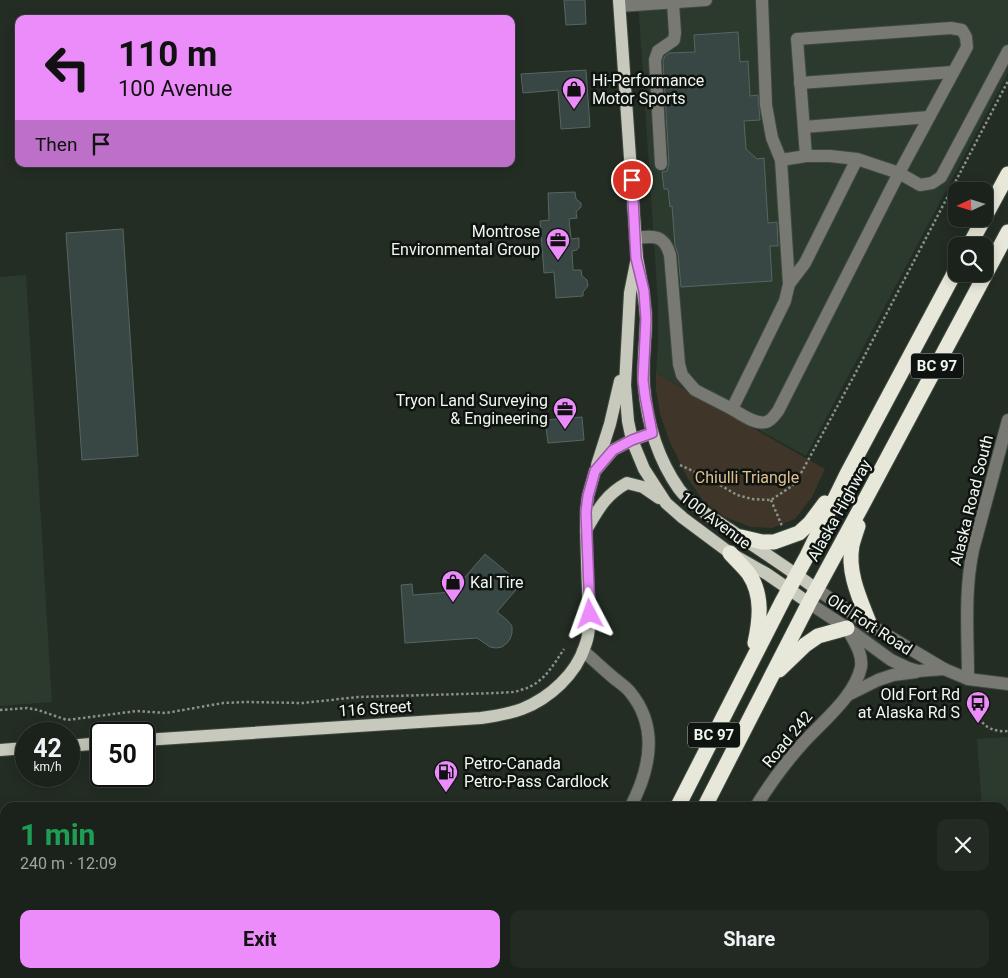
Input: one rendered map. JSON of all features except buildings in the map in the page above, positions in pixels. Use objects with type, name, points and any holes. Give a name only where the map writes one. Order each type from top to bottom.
[{"type":"highway","points":[[974,237],[1008,174]]},
{"type":"highway","name":"Alaska Highway","points":[[707,802],[816,589],[1008,232]]},
{"type":"highway","name":"Alaska Highway","points":[[680,802],[847,474],[950,282]]},
{"type":"highway","points":[[741,538],[774,542],[799,533],[810,523],[847,474]]},
{"type":"highway","points":[[865,500],[852,545],[851,560],[855,584],[870,625]]},
{"type":"highway","points":[[730,554],[749,575],[760,605],[759,627],[751,662]]},
{"type":"highway","points":[[771,678],[805,645],[818,636],[847,628]]},
{"type":"main road","name":"100 Avenue","points":[[619,3],[636,238],[636,258],[630,293],[625,385],[626,409],[632,440],[644,469],[666,503],[682,518],[730,554],[789,588],[809,603]]},
{"type":"main road","name":"100 Avenue","points":[[636,258],[644,291],[646,319],[643,380],[647,412],[652,433],[664,463],[680,490],[706,514],[797,574],[816,589]]},
{"type":"main road","name":"116 Street","points":[[155,739],[481,718],[522,709],[552,692],[565,680],[575,666],[586,644],[590,614],[586,530],[588,496],[616,398],[626,349]]},
{"type":"main road","points":[[595,471],[613,450],[632,440],[652,433]]},
{"type":"main road","points":[[586,530],[604,501],[627,483],[643,487],[666,503]]},
{"type":"main road","points":[[0,750],[15,749]]},
{"type":"street","points":[[619,3],[706,0]]},
{"type":"street","points":[[732,409],[785,301],[789,284],[781,160],[772,138],[766,106],[762,0]]},
{"type":"street","points":[[661,164],[655,60],[658,51],[674,40],[675,33],[669,2]]},
{"type":"street","points":[[636,238],[651,236],[661,239],[667,246],[670,255],[679,364],[682,375],[695,390],[755,421],[766,422],[778,411],[899,173],[967,47],[966,37],[962,30],[951,28],[797,39],[806,156]]},
{"type":"street","points":[[781,160],[806,156],[857,159],[899,173],[920,186],[932,183],[941,177],[1008,51]]},
{"type":"street","points":[[800,83],[953,72]]},
{"type":"street","points":[[804,127],[928,118]]},
{"type":"street","points":[[789,284],[805,263],[857,159]]},
{"type":"street","name":"Alaska Road South","points":[[973,680],[968,598],[969,566],[1008,420]]},
{"type":"street","name":"Old Fort Road","points":[[816,589],[870,625],[944,669],[973,680],[1008,684]]},
{"type":"street","name":"Old Fort Road","points":[[809,603],[891,660],[918,671],[944,669]]},
{"type":"street","name":"Road 242","points":[[758,802],[791,757],[848,695],[857,680],[861,666],[860,654],[847,628]]},
{"type":"street","points":[[583,651],[629,691],[643,712],[649,745],[642,782],[633,802]]},
{"type":"street","name":"Road 242","points":[[848,695],[878,680],[893,675],[918,671]]},
{"type":"path","points":[[676,464],[708,478],[737,495],[752,499],[770,500],[792,486],[800,475],[855,374],[1008,81]]},
{"type":"path","points":[[770,500],[783,528]]},
{"type":"path","points":[[0,710],[27,708],[67,720],[137,711],[166,713],[223,702],[294,704],[351,697],[520,691],[534,686],[544,678],[564,650]]},
{"type":"path","points":[[973,680],[982,721],[991,729],[1008,732]]},
{"type":"shaded area","points":[[638,0],[1008,0],[1008,73],[951,182],[948,182],[948,187],[806,456],[656,373],[658,303]]},
{"type":"shaded area","points":[[26,275],[52,702],[0,706],[0,277]]},
{"type":"shaded area","points":[[1008,737],[1008,802],[982,802],[977,739]]},
{"type":"green space","name":"Chiulli Triangle","points":[[656,373],[825,469],[812,497],[795,519],[772,528],[751,527],[725,517],[704,502],[687,477],[669,440],[660,414],[656,389]]},
{"type":"place","name":"Hi-Performance Motor Sports","points":[[574,110]]},
{"type":"place","name":"Montrose Environmental Group","points":[[558,261]]},
{"type":"place","name":"Tryon Land Surveying & Engineering","points":[[565,430]]},
{"type":"place","name":"Kal Tire","points":[[453,603]]},
{"type":"place","name":"Old Fort Rd at Alaska Rd S","points":[[978,724]]},
{"type":"place","name":"Petro-Canada Petro-Pass Cardlock","points":[[446,793]]},
{"type":"route","points":[[590,614],[586,512],[591,482],[595,471],[613,450],[632,440],[652,433],[643,380],[646,319],[644,291],[636,258],[632,180]]}]
